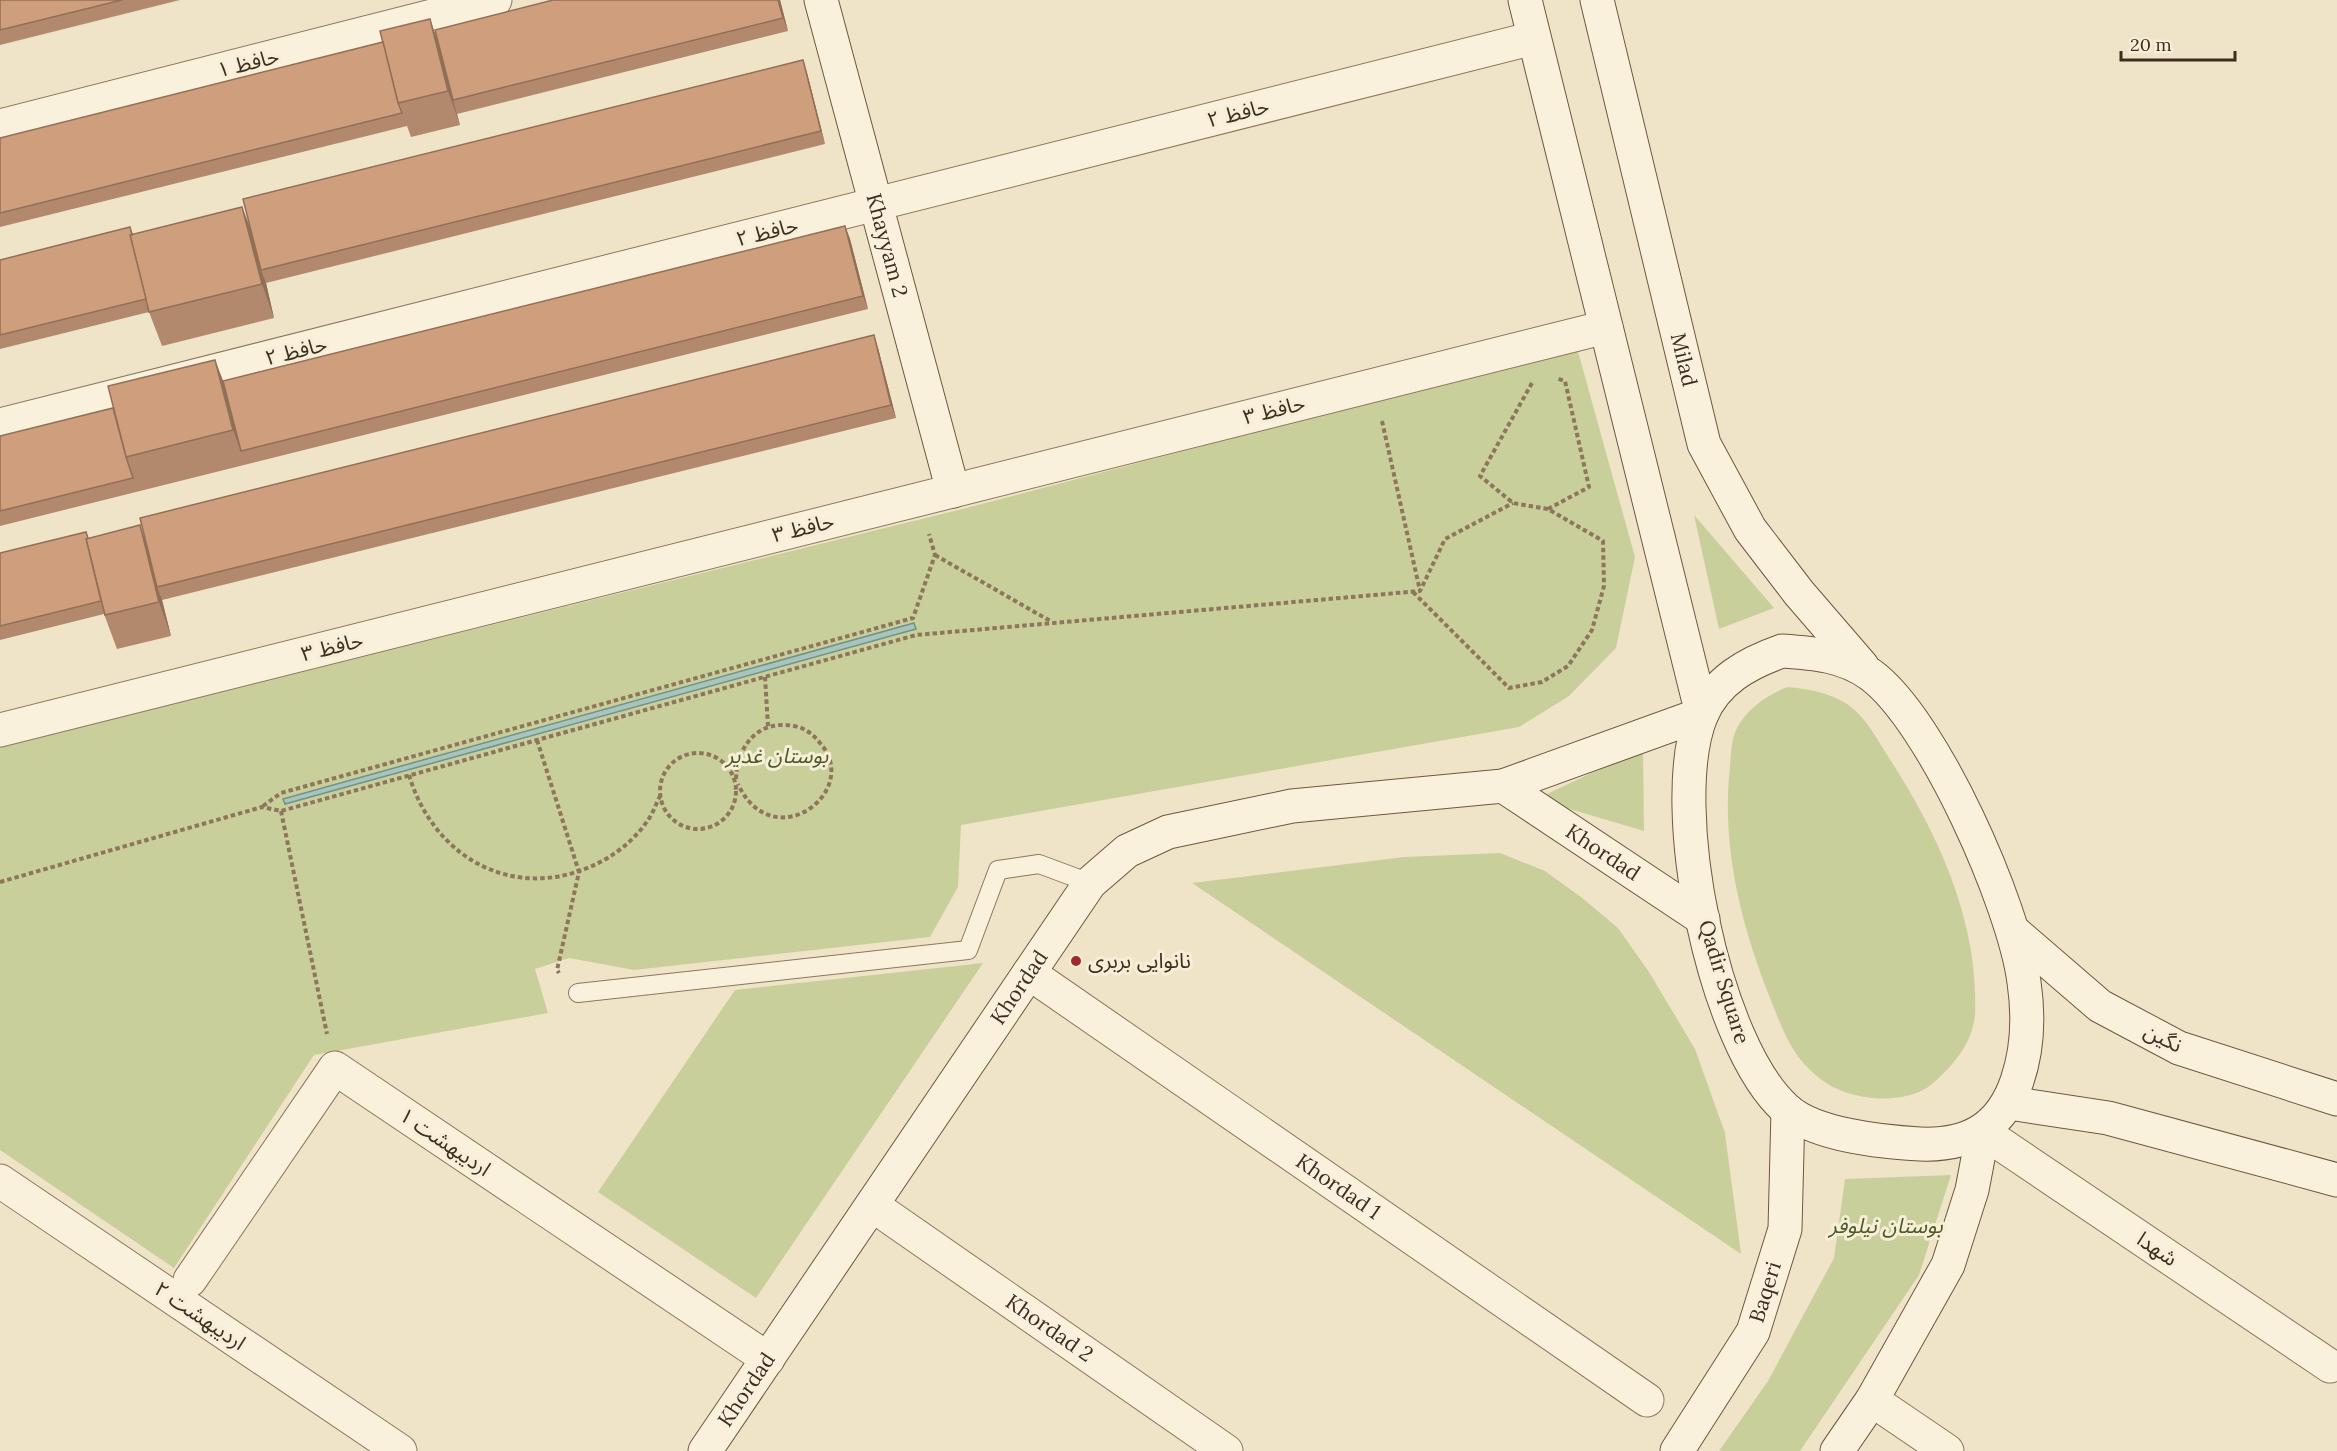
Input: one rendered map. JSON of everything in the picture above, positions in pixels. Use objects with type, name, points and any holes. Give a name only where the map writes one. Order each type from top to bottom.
[{"type":"street","name":"حافظ ۱","points":[[0,126],[495,0]]},
{"type":"street","name":"Khayyam 2","points":[[821,0],[952,491]]},
{"type":"street","points":[[1525,0],[1702,714]]},
{"type":"street","name":"Milad","points":[[1597,0],[1704,444],[1750,529],[1799,593],[1870,674]]},
{"type":"street","name":"حافظ ۲","points":[[0,425],[1534,38]]},
{"type":"street","name":"حافظ ۳","points":[[0,730],[1606,327]]},
{"type":"street","name":"Qadir Square","points":[[1782,651],[1830,655],[1870,674],[1898,701],[1966,813],[2013,931],[2024,981],[2028,1025],[2024,1062],[2009,1103],[1983,1132],[1938,1145],[1877,1142],[1829,1130],[1788,1112],[1760,1081],[1736,1032],[1703,919],[1690,826],[1695,737],[1702,714],[1722,685],[1748,663],[1782,651]]},
{"type":"street","name":"Khordad","points":[[715,1447],[768,1359],[1090,883],[1126,851],[1168,832],[1292,807],[1503,786],[1702,714]]},
{"type":"street","name":"Khordad","points":[[1503,786],[1703,919]]},
{"type":"street","name":"نگین","points":[[2013,931],[2100,1006],[2179,1048],[2337,1099]]},
{"type":"street","name":"Khordad 1","points":[[1029,974],[1647,1400]]},
{"type":"street","points":[[190,1281],[335,1068]]},
{"type":"street","name":"اردیبهشت ۱","points":[[335,1068],[768,1359]]},
{"type":"street","points":[[2009,1103],[2108,1118],[2337,1180]]},
{"type":"street","name":"Baqeri","points":[[1677,1451],[1753,1332],[1785,1229],[1788,1112]]},
{"type":"street","points":[[1837,1451],[1872,1400],[1948,1265],[1972,1190],[1983,1132]]},
{"type":"street","name":"شهدا","points":[[1983,1132],[2331,1366]]},
{"type":"street","name":"اردیبهشت ۲","points":[[0,1181],[400,1451]]},
{"type":"street","name":"Khordad 2","points":[[872,1205],[1226,1451]]},
{"type":"street","points":[[1872,1400],[1947,1451]]},
{"type":"lane","points":[[578,993],[969,950],[998,870],[1039,864],[1090,883]]},
{"type":"path","points":[[1548,509],[1589,487],[1566,381],[1550,376]]},
{"type":"path","points":[[1413,592],[1509,688],[1542,682],[1568,666],[1592,630],[1604,586],[1603,541],[1548,509],[1513,503],[1480,476],[1532,383],[1541,380]]},
{"type":"path","points":[[1374,385],[1420,591]]},
{"type":"path","points":[[0,882],[262,807],[281,794],[913,618],[935,555],[919,499]]},
{"type":"path","points":[[1420,591],[1445,539],[1513,503]]},
{"type":"path","points":[[935,555],[1054,623]]},
{"type":"path","points":[[262,807],[281,811],[916,635],[1420,591]]},
{"type":"path","points":[[765,677],[768,726]]},
{"type":"path","points":[[409,775],[415,796],[429,821],[447,842],[470,860],[495,872],[523,878],[551,878],[579,872],[605,861],[628,843],[647,821],[660,796],[665,771],[673,762],[696,752],[708,753],[720,759],[736,779],[745,799],[756,810],[770,816],[786,818],[802,815],[815,806],[825,793],[830,778],[830,762],[824,747],[814,735],[800,727],[784,724],[768,726],[754,734],[742,747],[737,762],[736,779]]},
{"type":"path","points":[[537,740],[579,872],[557,970],[578,993]]},
{"type":"path","points":[[660,796],[665,810],[675,822],[689,828],[704,829],[730,814],[738,784]]},
{"type":"path","points":[[281,811],[335,1068]]},
{"type":"green space","name":"بوستان غدیر","points":[[1577,348],[1635,557],[1616,648],[1569,696],[1519,727],[961,825],[958,887],[930,937],[634,970],[569,958],[535,969],[548,1013],[314,1055],[174,1268],[0,1150],[0,746],[966,508]]},
{"type":"green space","points":[[1694,515],[1774,608],[1719,629]]},
{"type":"green space","points":[[1787,687],[1810,690],[1833,697],[1854,709],[1865,722],[1924,817],[1952,880],[1962,912],[1970,946],[1974,980],[1973,1025],[1961,1053],[1947,1070],[1932,1084],[1911,1095],[1872,1098],[1850,1094],[1816,1075],[1795,1053],[1787,1038],[1750,942],[1736,885],[1728,826],[1732,743],[1736,730],[1745,716],[1764,699]]},
{"type":"green space","points":[[1643,749],[1644,831],[1536,799]]},
{"type":"green space","points":[[1500,853],[1545,871],[1581,897],[1618,928],[1649,972],[1695,1049],[1725,1133],[1741,1254],[1192,883],[1404,857]]},
{"type":"green space","points":[[983,963],[756,1298],[598,1192],[735,990]]},
{"type":"green space","name":"بوستان نیلوفر","points":[[1951,1175],[1919,1275],[1800,1451],[1719,1451],[1768,1381],[1834,1258],[1845,1179]]},
{"type":"water","points":[[914,623],[916,629],[285,804],[283,799]]},
{"type":"building","points":[[0,0],[122,0],[0,30]]},
{"type":"building","points":[[553,0],[778,0],[783,18],[453,100],[435,30]]},
{"type":"building","points":[[430,19],[448,91],[398,103],[380,31]]},
{"type":"building","points":[[383,42],[402,113],[0,213],[0,138]]},
{"type":"building","points":[[803,60],[821,131],[261,270],[243,199]]},
{"type":"building","points":[[242,207],[262,284],[149,312],[130,235]]},
{"type":"building","points":[[845,226],[863,296],[241,451],[223,381]]},
{"type":"building","points":[[130,227],[146,299],[0,335],[0,260]]},
{"type":"building","points":[[874,335],[891,405],[157,587],[140,518]]},
{"type":"building","points":[[215,360],[233,430],[126,457],[108,386]]},
{"type":"building","points":[[113,408],[133,478],[0,511],[0,436]]},
{"type":"building","points":[[140,525],[159,602],[105,615],[86,539]]},
{"type":"building","points":[[86,532],[101,601],[0,626],[0,553]]},
{"type":"place","name":"نانوایی بربری","points":[[1076,961]]}]
